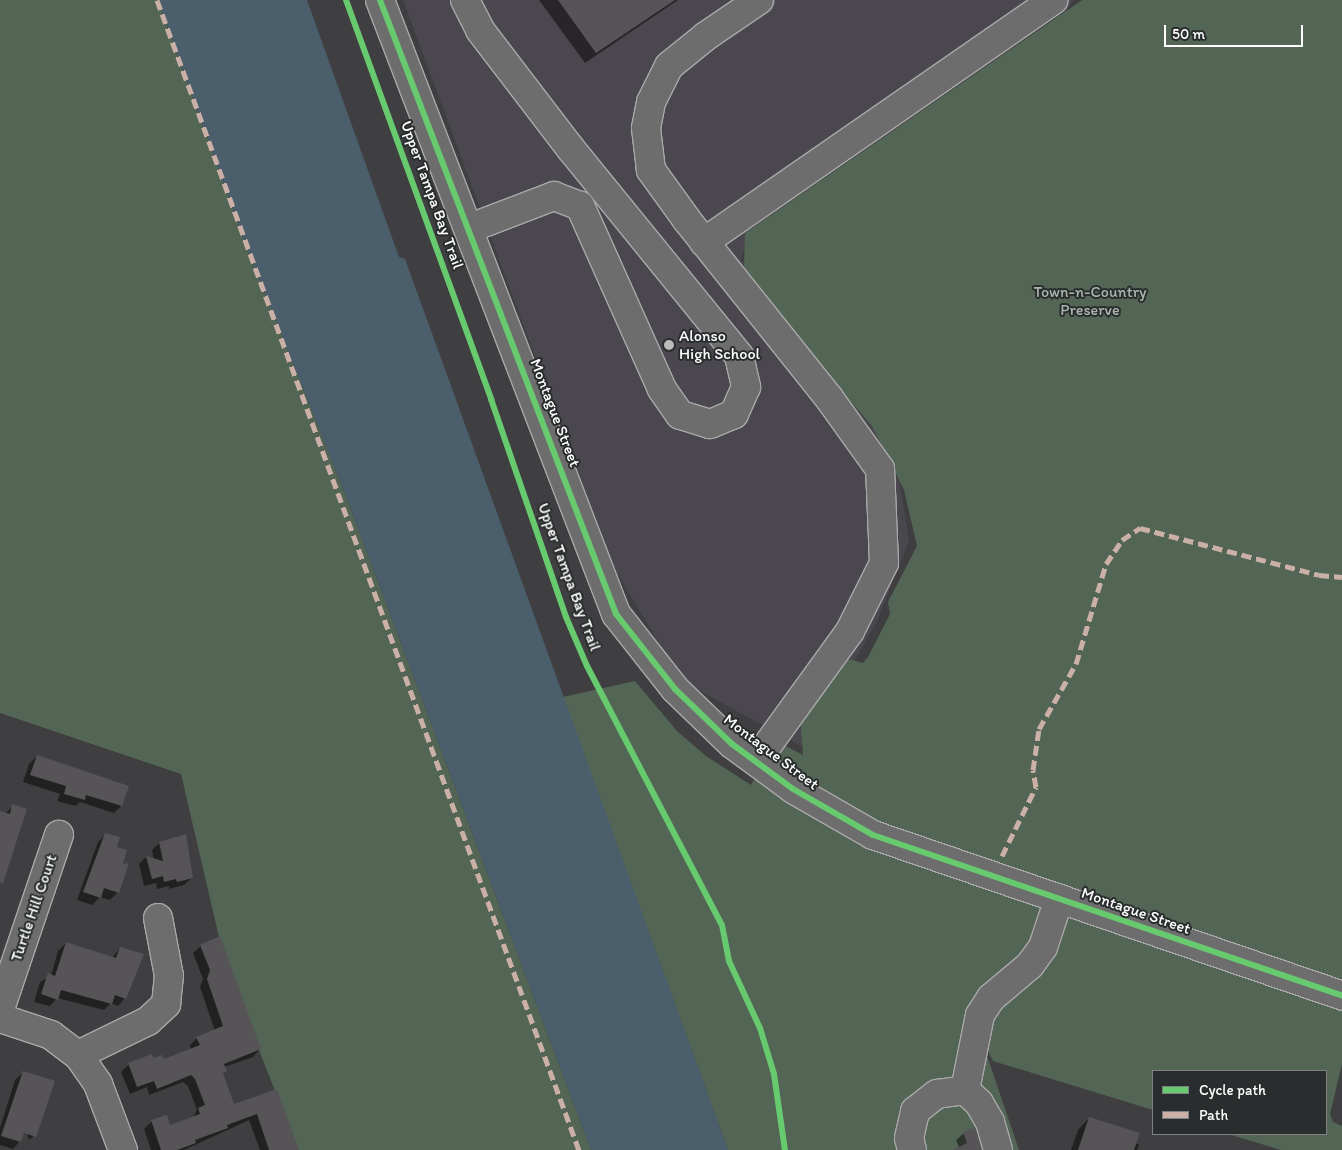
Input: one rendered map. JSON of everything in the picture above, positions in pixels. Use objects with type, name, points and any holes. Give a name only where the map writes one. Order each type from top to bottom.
[{"type":"street","name":"Montague Street","points":[[380,0],[470,228],[616,614],[675,689],[756,761],[793,789],[873,835],[1342,996]]},
{"type":"street","points":[[465,0],[480,30],[571,149],[738,356],[746,387],[734,414],[710,424],[680,415],[662,389],[580,206],[554,196],[470,228]]},
{"type":"street","points":[[756,761],[850,631],[884,563],[880,469],[829,398],[704,242],[651,170],[646,128],[651,102],[669,66],[706,36],[759,0]]},
{"type":"street","points":[[704,242],[1053,0]]},
{"type":"street","name":"Turtle Hill Court","points":[[0,1009],[59,835]]},
{"type":"street","points":[[965,1090],[980,1015],[991,998],[1030,965],[1042,947],[1059,899]]},
{"type":"street","points":[[78,1055],[148,1021],[166,1004],[169,976],[158,918]]},
{"type":"street","points":[[0,1018],[51,1035],[78,1055],[98,1084],[123,1150]]},
{"type":"street","points":[[912,1150],[909,1138],[915,1111],[936,1094],[965,1090]]},
{"type":"street","points":[[965,1090],[983,1109],[998,1150]]},
{"type":"shaded area","name":"Alonso High School","points":[[403,0],[1075,0],[752,224],[741,259],[875,431],[900,484],[909,541],[878,619],[806,749],[682,681],[613,567]]},
{"type":"green space","points":[[0,0],[158,0],[248,251],[343,488],[591,1150],[298,1150],[225,963],[181,774],[0,713]]},
{"type":"green space","name":"Town-n-Country Preserve","points":[[1082,0],[1342,0],[1342,986],[878,827],[765,756],[774,740],[803,755],[800,714],[841,657],[863,663],[868,657],[890,614],[888,602],[917,546],[904,490],[872,426],[811,356],[744,267],[745,233]]},
{"type":"green space","points":[[635,681],[677,731],[706,756],[751,785],[757,774],[788,797],[1342,1006],[1342,1064],[1330,1114],[1333,1122],[1342,1126],[1342,1150],[1281,1150],[1231,1135],[1327,1135],[1327,1070],[1152,1070],[1152,1110],[993,1061],[979,1032],[1019,1150],[728,1150],[563,697]]},
{"type":"water","points":[[158,0],[307,0],[399,257],[405,259],[728,1150],[591,1150],[343,488],[248,251]]},
{"type":"building","points":[[558,0],[675,0],[596,53]]},
{"type":"building","points":[[37,755],[129,786],[122,806],[86,795],[85,800],[64,794],[66,786],[30,775]]},
{"type":"building","points":[[12,804],[27,809],[3,883],[0,882],[0,811],[10,814]]},
{"type":"building","points":[[105,833],[120,837],[117,847],[127,850],[123,864],[129,863],[119,893],[104,888],[101,898],[83,892]]},
{"type":"building","points":[[186,834],[193,878],[177,882],[176,879],[164,882],[163,876],[152,879],[146,856],[163,861],[159,842]]},
{"type":"building","points":[[220,936],[261,1049],[224,1064],[227,1071],[223,1073],[234,1104],[277,1089],[299,1150],[269,1150],[257,1114],[227,1125],[228,1128],[195,1140],[196,1143],[177,1150],[161,1150],[151,1120],[167,1115],[170,1125],[200,1114],[198,1108],[205,1105],[195,1079],[191,1075],[157,1089],[154,1081],[137,1087],[128,1063],[152,1054],[154,1058],[162,1055],[164,1059],[200,1045],[196,1037],[223,1026],[207,979],[210,970],[200,945]]},
{"type":"building","points":[[66,942],[116,958],[120,947],[144,954],[126,999],[115,995],[112,1004],[61,990],[58,1000],[41,994],[48,973],[55,976]]},
{"type":"building","points":[[23,1071],[55,1081],[36,1137],[24,1133],[21,1142],[1,1136]]},
{"type":"building","points":[[1089,1117],[1140,1133],[1134,1150],[1078,1150]]},
{"type":"building","points":[[975,1127],[982,1150],[953,1150],[967,1143],[963,1132]]},
{"type":"marked path","points":[[157,0],[579,1150]]},
{"type":"marked path","points":[[1002,856],[1036,787],[1033,770],[1039,729],[1076,664],[1106,564],[1122,540],[1140,528],[1319,575],[1342,577]]},
{"type":"cycle path","name":"Upper Tampa Bay Trail","points":[[346,0],[491,399],[566,617],[587,666],[722,925],[729,961],[760,1028],[774,1074],[785,1150]]},
{"type":"cycle path","points":[[380,0],[616,614],[675,689],[732,744],[793,789],[873,835],[1342,996]]},
{"type":"place","name":"Alonso High School","points":[[669,345]]}]
